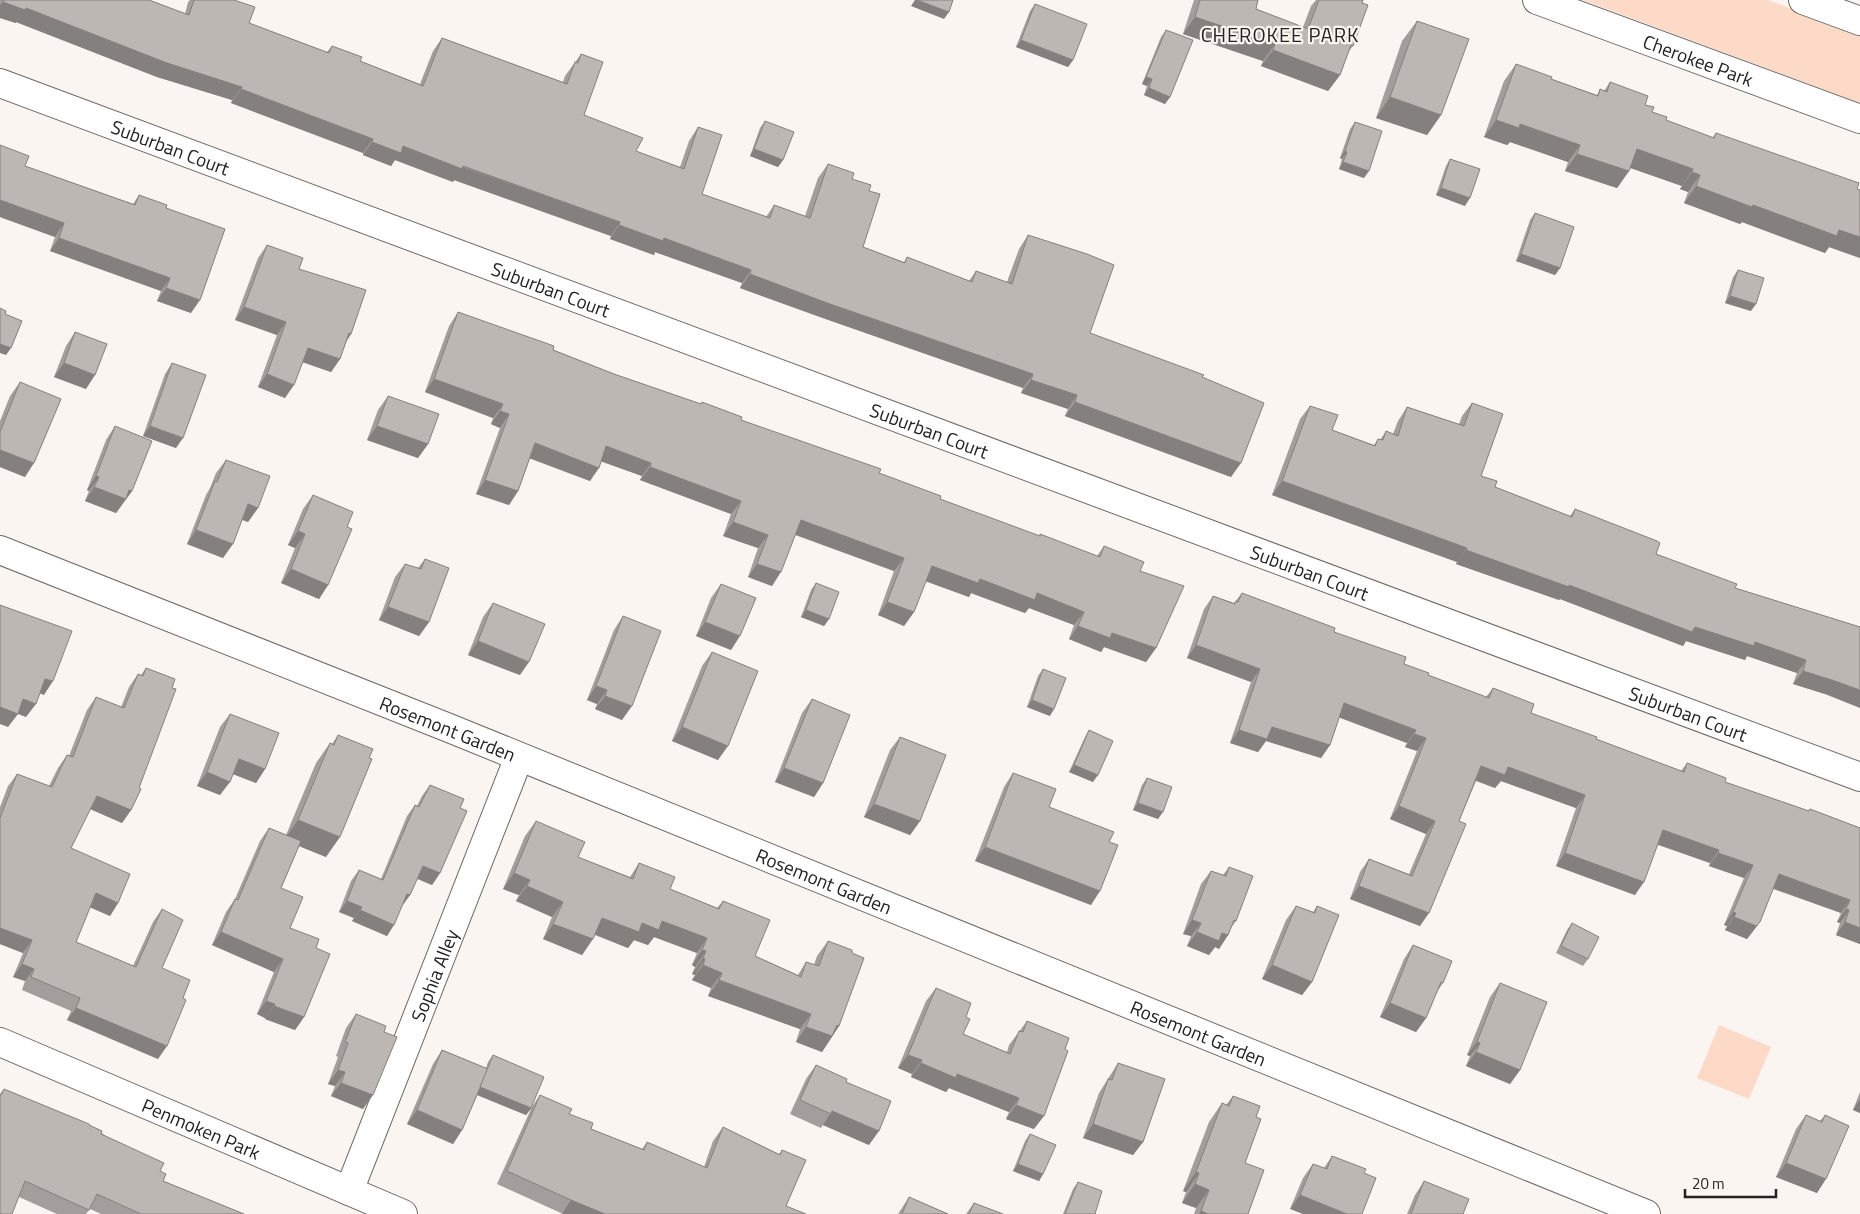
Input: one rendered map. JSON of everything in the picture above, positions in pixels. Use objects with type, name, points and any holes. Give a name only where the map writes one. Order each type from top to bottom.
[{"type":"street","name":"Cherokee Park","points":[[1537,0],[1860,119]]},
{"type":"street","points":[[1803,0],[1860,21]]},
{"type":"street","name":"Suburban Court","points":[[0,83],[1860,776]]},
{"type":"street","name":"Rosemont Garden","points":[[0,550],[519,757],[1646,1214]]},
{"type":"street","name":"Sophia Alley","points":[[349,1191],[519,757]]},
{"type":"street","name":"Penmoken Park","points":[[0,1042],[403,1214]]},
{"type":"shaded area","points":[[1583,0],[1768,0],[1860,34],[1860,103]]},
{"type":"shaded area","points":[[1719,1025],[1771,1047],[1749,1099],[1697,1078]]},
{"type":"building","points":[[3,0],[149,0],[189,15],[194,0],[234,0],[255,7],[249,23],[329,53],[332,46],[362,57],[360,61],[423,86],[442,38],[567,84],[575,62],[578,63],[581,54],[603,62],[584,115],[643,138],[636,151],[684,169],[698,127],[722,135],[702,194],[770,218],[774,205],[810,218],[828,164],[854,173],[852,179],[871,185],[869,191],[880,194],[863,247],[905,263],[907,257],[972,282],[976,271],[1012,284],[1028,235],[1087,254],[1114,265],[1090,333],[1204,375],[1202,377],[1264,403],[1241,463],[1075,402],[1077,395],[1031,380],[1033,374],[830,304],[750,274],[751,270],[664,238],[663,241],[619,225],[620,222],[463,166],[462,169],[403,146],[401,153],[372,142],[373,139],[241,89],[242,87],[167,63],[26,8],[25,10],[3,2]]},
{"type":"building","points":[[917,0],[953,0],[949,12]]},
{"type":"building","points":[[1200,0],[1258,0],[1256,9],[1308,29],[1319,0],[1363,0],[1362,3],[1368,5],[1340,75],[1273,50],[1275,44],[1195,17]]},
{"type":"building","points":[[1035,4],[1087,24],[1073,60],[1021,40]]},
{"type":"building","points":[[1417,21],[1469,39],[1441,115],[1390,97]]},
{"type":"building","points":[[1166,30],[1193,40],[1170,97],[1149,88],[1152,79],[1146,77]]},
{"type":"building","points":[[1516,64],[1598,96],[1600,89],[1607,92],[1610,82],[1648,96],[1645,105],[1654,107],[1652,112],[1667,117],[1666,120],[1714,138],[1716,133],[1859,183],[1857,189],[1860,190],[1860,237],[1839,230],[1837,236],[1696,186],[1700,175],[1692,172],[1693,169],[1637,149],[1629,171],[1577,154],[1580,145],[1520,124],[1519,128],[1496,120]]},
{"type":"building","points":[[765,121],[794,132],[783,160],[754,149]]},
{"type":"building","points":[[1355,122],[1382,131],[1369,171],[1343,162]]},
{"type":"building","points":[[0,145],[29,156],[25,166],[135,205],[139,195],[167,205],[166,208],[225,229],[200,300],[166,288],[170,278],[59,238],[64,223],[0,200]]},
{"type":"building","points":[[1450,159],[1480,169],[1470,198],[1441,188]]},
{"type":"building","points":[[1535,213],[1574,227],[1560,268],[1521,254]]},
{"type":"building","points":[[267,245],[303,258],[299,269],[366,290],[340,359],[308,348],[294,385],[267,374],[286,322],[244,307]]},
{"type":"building","points":[[1738,270],[1764,278],[1756,304],[1730,296]]},
{"type":"building","points":[[0,308],[6,311],[5,314],[22,321],[11,348],[0,344]]},
{"type":"building","points":[[458,312],[554,346],[553,350],[614,374],[701,404],[702,402],[742,417],[741,420],[881,469],[879,473],[941,496],[940,499],[1040,536],[1040,534],[1100,557],[1104,546],[1144,562],[1140,571],[1184,586],[1156,648],[1112,633],[1110,638],[1078,626],[1084,612],[1037,593],[1035,600],[980,579],[978,583],[932,566],[914,612],[887,602],[904,558],[801,520],[781,572],[757,564],[768,535],[733,522],[741,501],[650,467],[651,463],[606,446],[599,468],[535,443],[518,491],[485,480],[509,414],[500,411],[503,404],[434,379]]},
{"type":"building","points":[[75,332],[107,344],[95,375],[64,363]]},
{"type":"building","points":[[172,363],[206,375],[183,438],[150,426]]},
{"type":"building","points":[[20,382],[61,399],[34,463],[0,450],[0,432]]},
{"type":"building","points":[[388,396],[439,414],[428,444],[377,426]]},
{"type":"building","points":[[1472,403],[1503,414],[1481,476],[1497,481],[1495,487],[1572,517],[1575,509],[1657,541],[1660,543],[1656,554],[1737,584],[1735,588],[1860,627],[1860,690],[1803,671],[1806,660],[1755,642],[1754,646],[1695,627],[1692,632],[1569,585],[1569,587],[1466,550],[1467,548],[1282,481],[1310,406],[1338,415],[1332,430],[1375,446],[1378,439],[1383,440],[1386,431],[1398,436],[1407,407],[1464,426]]},
{"type":"building","points":[[115,426],[152,441],[132,491],[129,490],[126,499],[94,487],[99,477],[96,476]]},
{"type":"building","points":[[226,460],[270,476],[258,508],[248,504],[233,544],[196,530],[215,481],[217,482]]},
{"type":"building","points":[[313,495],[353,512],[347,527],[352,529],[328,585],[291,569],[305,534],[298,531]]},
{"type":"building","points":[[425,559],[449,568],[429,622],[388,607],[405,564],[421,569]]},
{"type":"building","points":[[816,583],[839,592],[829,619],[806,610]]},
{"type":"building","points":[[721,584],[756,598],[740,636],[705,622]]},
{"type":"building","points":[[1242,593],[1335,628],[1334,632],[1406,657],[1404,664],[1429,673],[1428,675],[1489,698],[1493,688],[1534,704],[1531,713],[1597,737],[1596,739],[1684,772],[1687,763],[1726,778],[1725,782],[1809,811],[1810,809],[1860,828],[1860,928],[1845,922],[1849,910],[1846,909],[1850,900],[1779,874],[1760,922],[1756,926],[1734,917],[1736,913],[1733,912],[1753,865],[1718,853],[1719,850],[1663,830],[1644,882],[1565,853],[1585,795],[1508,767],[1505,775],[1481,766],[1459,821],[1466,824],[1429,913],[1359,886],[1369,859],[1412,876],[1435,821],[1399,806],[1426,738],[1414,734],[1416,730],[1344,703],[1330,745],[1272,727],[1267,739],[1239,730],[1260,669],[1196,645],[1213,596],[1235,604]]},
{"type":"building","points":[[493,603],[545,624],[529,662],[478,641]]},
{"type":"building","points":[[0,605],[72,631],[53,681],[45,679],[36,704],[23,699],[18,714],[0,707]]},
{"type":"building","points":[[623,616],[661,631],[632,706],[605,696],[607,690],[596,686]]},
{"type":"building","points":[[712,652],[758,671],[728,746],[682,727]]},
{"type":"building","points":[[146,668],[175,679],[172,688],[176,689],[139,788],[141,789],[131,810],[97,796],[71,848],[130,874],[118,903],[96,893],[76,942],[136,967],[162,909],[183,920],[162,968],[190,980],[183,998],[186,1000],[167,1046],[76,1008],[80,998],[31,977],[34,969],[22,964],[32,940],[0,928],[0,818],[17,774],[52,787],[67,755],[73,757],[96,697],[124,708],[138,674],[143,676]]},
{"type":"building","points":[[1043,669],[1066,678],[1054,709],[1032,700]]},
{"type":"building","points":[[812,699],[850,715],[823,783],[784,768]]},
{"type":"building","points":[[230,714],[279,733],[265,769],[239,759],[230,782],[207,772]]},
{"type":"building","points":[[1089,730],[1113,741],[1098,775],[1074,765]]},
{"type":"building","points":[[338,735],[373,749],[369,758],[372,759],[340,837],[298,820],[330,743],[334,745]]},
{"type":"building","points":[[900,737],[946,755],[920,821],[874,804]]},
{"type":"building","points":[[1013,773],[1056,789],[1049,807],[1114,832],[1109,842],[1118,845],[1100,891],[985,847]]},
{"type":"building","points":[[1147,778],[1172,787],[1163,812],[1138,803]]},
{"type":"building","points":[[430,785],[464,799],[460,808],[467,811],[440,873],[423,866],[410,895],[407,894],[394,925],[360,910],[362,907],[347,901],[359,870],[383,880],[415,805],[419,807]]},
{"type":"building","points":[[536,821],[585,842],[578,857],[633,879],[639,863],[675,877],[670,889],[719,909],[723,901],[770,920],[755,956],[801,977],[806,962],[819,966],[828,941],[852,950],[852,953],[864,958],[839,1026],[837,1025],[832,1036],[806,1027],[811,1014],[719,980],[722,973],[703,965],[706,951],[702,950],[707,938],[662,921],[659,930],[642,923],[639,932],[602,918],[593,939],[553,924],[563,902],[527,886],[530,880],[514,873]]},
{"type":"building","points":[[269,828],[301,841],[281,888],[303,897],[290,928],[319,939],[316,948],[330,954],[304,1017],[274,1006],[275,1004],[266,1001],[283,959],[221,932],[235,899],[238,900]]},
{"type":"building","points":[[1229,867],[1253,876],[1236,921],[1234,920],[1228,935],[1222,933],[1219,941],[1197,932],[1201,923],[1192,920],[1211,871],[1226,876]]},
{"type":"building","points":[[1296,906],[1315,913],[1317,906],[1339,915],[1312,982],[1272,965]]},
{"type":"building","points":[[1572,923],[1599,937],[1588,959],[1561,946]]},
{"type":"building","points":[[1413,945],[1452,961],[1426,1018],[1390,1003]]},
{"type":"building","points":[[1500,983],[1547,1002],[1520,1070],[1476,1052],[1480,1043],[1477,1042]]},
{"type":"building","points":[[936,988],[971,1003],[966,1017],[970,1019],[963,1034],[1010,1054],[1019,1031],[1023,1032],[1027,1021],[1069,1038],[1065,1049],[1068,1051],[1044,1116],[1016,1105],[1019,1098],[957,1074],[956,1078],[921,1063],[922,1060],[908,1055]]},
{"type":"building","points":[[356,1014],[386,1026],[384,1032],[397,1037],[373,1095],[341,1083],[345,1072],[338,1070],[348,1043],[345,1042]]},
{"type":"building","points":[[442,1050],[488,1069],[462,1130],[417,1110]]},
{"type":"building","points":[[493,1055],[544,1077],[531,1108],[480,1087]]},
{"type":"building","points":[[1118,1063],[1165,1079],[1143,1142],[1093,1124],[1108,1079],[1112,1080]]},
{"type":"building","points":[[816,1065],[847,1079],[846,1082],[891,1101],[879,1131],[832,1111],[831,1114],[800,1100]]},
{"type":"building","points":[[4,1089],[89,1124],[102,1131],[101,1134],[164,1163],[160,1171],[166,1174],[163,1181],[244,1214],[141,1214],[97,1194],[89,1210],[25,1181],[12,1214],[0,1213],[0,1095]]},
{"type":"building","points":[[540,1095],[572,1109],[569,1114],[593,1123],[591,1129],[644,1150],[647,1142],[707,1168],[723,1127],[780,1155],[782,1150],[806,1160],[786,1206],[806,1214],[605,1214],[571,1200],[507,1171]]},
{"type":"building","points":[[1233,1096],[1260,1106],[1256,1117],[1261,1119],[1245,1163],[1264,1170],[1248,1214],[1208,1214],[1201,1211],[1209,1190],[1195,1184],[1199,1173],[1196,1172],[1222,1103],[1229,1106]]},
{"type":"building","points":[[1806,1115],[1822,1122],[1825,1115],[1849,1126],[1826,1179],[1786,1163]]},
{"type":"building","points":[[1030,1134],[1056,1145],[1043,1174],[1018,1164]]},
{"type":"building","points":[[1332,1156],[1366,1169],[1364,1173],[1376,1178],[1362,1214],[1347,1214],[1300,1195],[1313,1164],[1327,1169]]},
{"type":"building","points":[[1424,1181],[1469,1199],[1463,1214],[1411,1214]]},
{"type":"building","points":[[1078,1182],[1102,1191],[1095,1214],[1065,1214]]},
{"type":"building","points":[[909,1197],[948,1214],[902,1214]]},
{"type":"building","points":[[974,1203],[1003,1214],[969,1214]]},
{"type":"district","name":"CHEROKEE PARK","points":[[1280,34]]}]
